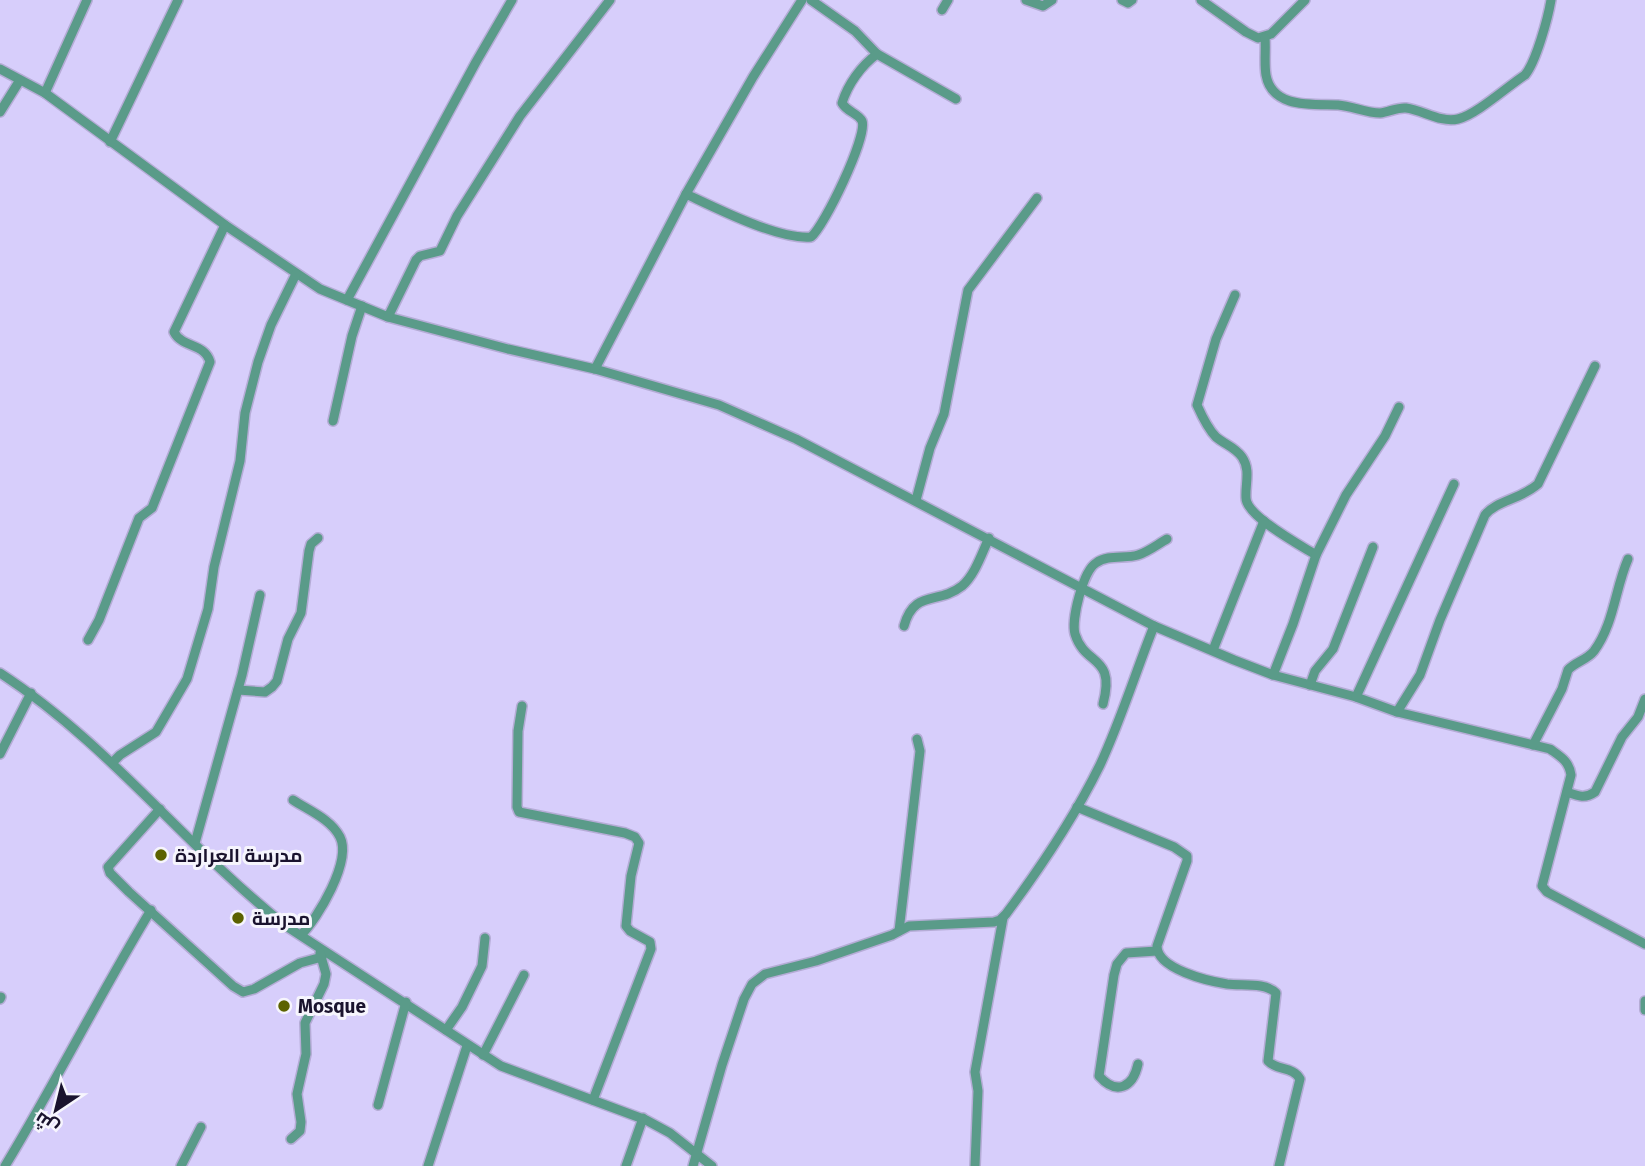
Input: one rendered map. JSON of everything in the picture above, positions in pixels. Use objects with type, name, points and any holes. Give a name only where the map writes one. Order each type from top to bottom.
[{"type":"street","points":[[45,93],[88,0]]},
{"type":"street","points":[[110,142],[178,0]]},
{"type":"street","points":[[347,300],[512,0]]},
{"type":"street","points":[[388,317],[416,260],[420,256],[440,251],[457,216],[520,116],[610,0]]},
{"type":"street","points":[[595,369],[687,194],[771,45],[802,0]]},
{"type":"street","points":[[811,0],[849,26],[877,54],[956,99]]},
{"type":"street","points":[[942,10],[948,0]]},
{"type":"street","points":[[1026,0],[1043,6],[1052,0]]},
{"type":"street","points":[[1122,0],[1128,3],[1132,0]]},
{"type":"street","points":[[1201,0],[1258,38],[1265,38],[1305,0]]},
{"type":"street","points":[[1265,38],[1266,76],[1269,85],[1291,101],[1310,106],[1348,107],[1376,113],[1407,108],[1456,120],[1474,112],[1531,68],[1548,18],[1551,0]]},
{"type":"street","points":[[687,194],[729,214],[779,232],[802,238],[811,237],[823,224],[850,167],[863,130],[859,117],[845,110],[842,103],[846,91],[866,63],[877,54]]},
{"type":"street","points":[[0,69],[45,93],[225,225],[320,289],[388,317],[595,369],[719,405],[796,439],[1154,626],[1273,675],[1356,697],[1398,712],[1550,749],[1565,760],[1571,775],[1542,886],[1645,944]]},
{"type":"street","points":[[0,112],[20,80]]},
{"type":"street","points":[[916,500],[930,448],[944,414],[968,290],[1037,198]]},
{"type":"street","points":[[88,640],[99,620],[139,518],[152,508],[210,362],[204,350],[183,342],[174,332],[225,225]]},
{"type":"street","points":[[113,762],[125,751],[156,732],[187,679],[208,609],[212,576],[240,461],[245,413],[258,362],[271,325],[296,274]]},
{"type":"street","points":[[1235,295],[1216,339],[1197,405],[1216,437],[1241,455],[1248,474],[1245,500],[1249,509],[1315,555]]},
{"type":"street","points":[[332,421],[352,336],[362,306]]},
{"type":"street","points":[[1398,712],[1420,675],[1440,620],[1485,515],[1492,507],[1522,497],[1538,484],[1595,366]]},
{"type":"street","points":[[1273,675],[1306,590],[1315,555],[1346,495],[1385,436],[1399,407]]},
{"type":"street","points":[[1356,697],[1454,484]]},
{"type":"street","points":[[1213,650],[1264,521]]},
{"type":"street","points":[[238,690],[265,692],[277,681],[288,639],[301,613],[309,551],[318,538]]},
{"type":"street","points":[[904,626],[907,615],[919,601],[944,596],[965,584],[989,538]]},
{"type":"street","points":[[1103,704],[1107,677],[1075,634],[1080,587],[1089,569],[1096,563],[1104,559],[1135,556],[1167,539]]},
{"type":"street","points":[[1310,685],[1315,671],[1333,649],[1373,547]]},
{"type":"street","points":[[1533,745],[1562,689],[1568,670],[1589,656],[1598,645],[1614,608],[1620,579],[1628,559]]},
{"type":"street","points":[[195,843],[238,690],[260,595]]},
{"type":"street","points":[[975,1166],[978,1091],[975,1072],[1003,918],[1041,867],[1101,762],[1154,626]]},
{"type":"street","points":[[0,673],[31,693],[113,762],[256,902],[301,935],[483,1055],[514,1072],[643,1118],[670,1133],[712,1166]]},
{"type":"street","points":[[0,754],[31,693]]},
{"type":"street","points":[[1567,792],[1581,797],[1595,792],[1622,737],[1638,717],[1645,699]]},
{"type":"street","points":[[522,706],[518,731],[519,812],[625,833],[635,837],[639,843],[631,876],[626,926],[650,942],[651,949],[593,1100]]},
{"type":"street","points":[[899,931],[920,751],[916,739]]},
{"type":"street","points":[[293,800],[330,825],[342,839],[343,846],[334,880],[319,913],[301,935]]},
{"type":"street","points":[[1077,807],[1174,847],[1187,856],[1157,946],[1157,951],[1169,963],[1190,974],[1228,984],[1267,987],[1276,993],[1267,1057],[1271,1065],[1294,1071],[1300,1079],[1279,1166]]},
{"type":"street","points":[[160,809],[108,867],[115,878],[233,986],[243,992],[254,989],[300,963],[322,957]]},
{"type":"street","points":[[5,1166],[75,1047],[105,986],[151,910]]},
{"type":"street","points":[[693,1166],[722,1065],[744,999],[752,984],[765,974],[816,961],[909,926],[993,922],[1003,918]]},
{"type":"street","points":[[446,1030],[462,1007],[482,966],[485,938]]},
{"type":"street","points":[[290,1139],[300,1131],[298,1094],[306,1054],[305,1023],[324,984],[326,974],[317,946]]},
{"type":"street","points":[[1138,1064],[1135,1078],[1130,1084],[1111,1085],[1099,1076],[1102,1044],[1117,964],[1126,953],[1157,951]]},
{"type":"street","points":[[483,1055],[524,975]]},
{"type":"street","points":[[1645,1001],[1645,1010]]},
{"type":"street","points":[[377,1105],[406,1002]]},
{"type":"street","points":[[428,1166],[467,1046]]},
{"type":"street","points":[[626,1166],[643,1118]]},
{"type":"street","points":[[181,1166],[201,1127]]},
{"type":"place","name":"مدرسة العراردة","points":[[161,855]]},
{"type":"place","name":"مدرسة","points":[[238,918]]},
{"type":"place","name":"Mosque","points":[[284,1006]]}]
